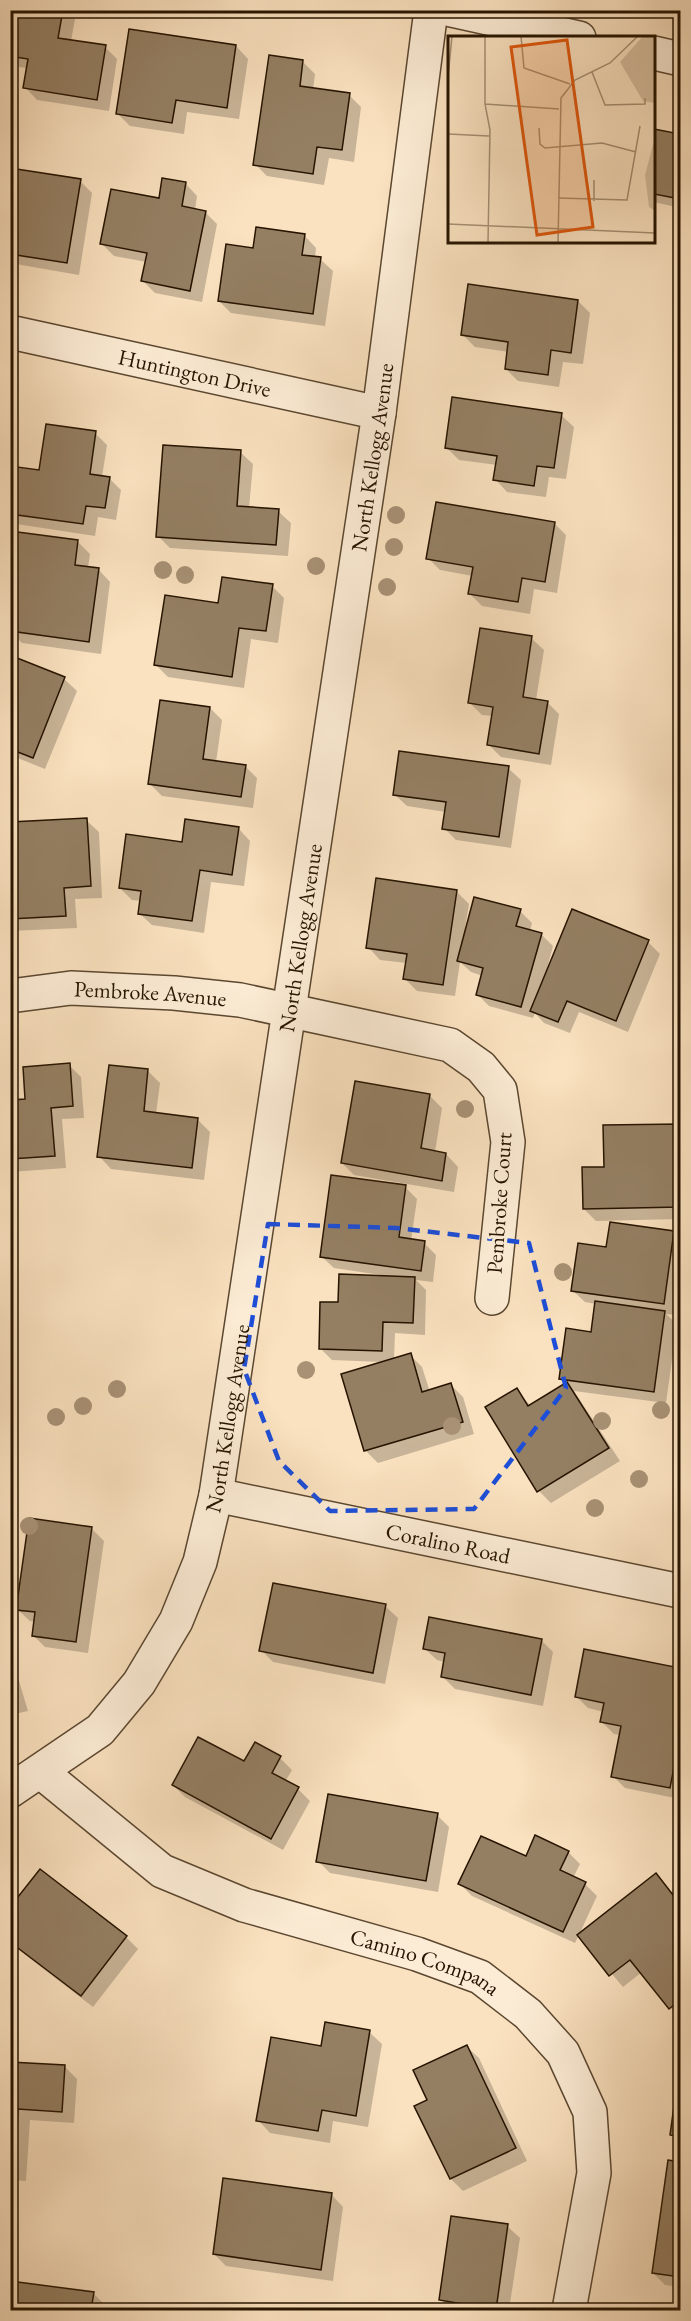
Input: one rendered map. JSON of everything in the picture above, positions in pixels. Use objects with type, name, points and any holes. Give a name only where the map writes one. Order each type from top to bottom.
[{"type":"street","name":"North Kellogg Avenue","points":[[10,1791],[100,1730],[139,1683],[176,1621],[200,1562],[216,1496],[379,412],[431,10]]},
{"type":"street","points":[[451,10],[570,36]]},
{"type":"street","points":[[655,53],[681,59]]},
{"type":"street","name":"Huntington Drive","points":[[10,332],[379,412]]},
{"type":"street","name":"Pembroke Avenue","points":[[10,996],[71,988],[174,993],[240,1000],[288,1011]]},
{"type":"street","name":"Pembroke Court","points":[[288,1011],[450,1045],[482,1067],[500,1090],[508,1142],[492,1298]]},
{"type":"street","name":"Coralino Road","points":[[216,1496],[681,1590]]},
{"type":"street","name":"Camino Compana","points":[[41,1772],[162,1871],[244,1905],[417,1954],[480,1977],[528,2014],[563,2054],[590,2112],[594,2173],[569,2310]]},
{"type":"highlighted area","points":[[268,1224],[396,1228],[529,1243],[566,1388],[474,1509],[330,1511],[279,1461],[244,1369]]},
{"type":"building","points":[[12,10],[63,10],[58,38],[106,45],[97,100],[23,88],[28,59],[10,56]]},
{"type":"building","points":[[129,29],[236,45],[227,108],[176,100],[172,123],[116,114]]},
{"type":"building","points":[[269,55],[303,60],[300,86],[350,93],[342,150],[317,147],[313,174],[253,165]]},
{"type":"building","points":[[655,129],[680,134],[680,199],[655,194]]},
{"type":"building","points":[[10,168],[81,179],[67,263],[10,254]]},
{"type":"building","points":[[162,178],[186,182],[182,206],[206,211],[190,291],[141,281],[147,253],[100,244],[111,189],[159,198]]},
{"type":"building","points":[[256,227],[305,234],[302,255],[321,257],[313,314],[218,301],[226,244],[253,248]]},
{"type":"building","points":[[468,284],[578,300],[571,353],[551,350],[548,375],[505,369],[508,342],[461,335]]},
{"type":"building","points":[[452,397],[562,413],[554,468],[537,466],[534,486],[493,480],[497,456],[445,448]]},
{"type":"building","points":[[46,424],[96,431],[90,474],[110,477],[105,508],[86,506],[83,524],[10,514],[10,466],[39,470]]},
{"type":"building","points":[[163,445],[241,450],[237,506],[279,509],[276,545],[156,537]]},
{"type":"building","points":[[436,502],[555,522],[545,582],[522,578],[518,602],[468,594],[473,567],[426,559]]},
{"type":"building","points":[[10,531],[78,540],[75,565],[99,568],[89,642],[10,631],[15,579],[10,579]]},
{"type":"building","points":[[222,577],[273,584],[266,631],[239,628],[232,677],[154,665],[165,595],[218,603]]},
{"type":"building","points":[[480,628],[532,636],[523,697],[548,701],[539,754],[487,745],[493,707],[468,703]]},
{"type":"building","points":[[12,656],[65,677],[33,758],[10,749]]},
{"type":"building","points":[[160,700],[210,707],[203,759],[246,765],[241,797],[148,784]]},
{"type":"building","points":[[399,751],[509,766],[499,837],[442,829],[446,802],[393,795]]},
{"type":"building","points":[[87,818],[91,886],[64,888],[66,916],[10,919],[10,822]]},
{"type":"building","points":[[185,819],[239,827],[232,875],[200,870],[192,921],[138,914],[141,891],[119,888],[126,834],[182,842]]},
{"type":"building","points":[[376,878],[457,890],[443,985],[403,979],[407,954],[366,948]]},
{"type":"building","points":[[474,897],[521,909],[516,926],[542,933],[521,1007],[476,995],[483,968],[457,961]]},
{"type":"building","points":[[572,909],[649,940],[616,1021],[567,1001],[558,1022],[530,1011]]},
{"type":"building","points":[[70,1063],[73,1106],[51,1108],[55,1156],[10,1159],[10,1100],[25,1099],[23,1067]]},
{"type":"building","points":[[109,1065],[148,1069],[144,1111],[198,1118],[192,1168],[97,1157]]},
{"type":"building","points":[[355,1081],[430,1094],[421,1148],[446,1153],[442,1181],[341,1163]]},
{"type":"building","points":[[680,1124],[680,1207],[583,1209],[582,1167],[604,1167],[603,1125]]},
{"type":"building","points":[[331,1175],[406,1185],[399,1237],[425,1241],[421,1271],[320,1257]]},
{"type":"building","points":[[610,1222],[674,1231],[664,1304],[571,1291],[578,1243],[606,1247]]},
{"type":"building","points":[[339,1274],[415,1277],[413,1323],[383,1322],[382,1351],[319,1349],[320,1302],[338,1302]]},
{"type":"building","points":[[595,1301],[665,1311],[654,1392],[559,1379],[566,1328],[591,1332]]},
{"type":"building","points":[[411,1353],[422,1392],[451,1383],[463,1422],[364,1451],[341,1374]]},
{"type":"building","points":[[567,1382],[609,1448],[537,1492],[485,1407],[517,1388],[528,1406]]},
{"type":"building","points":[[29,1518],[92,1527],[76,1642],[32,1636],[35,1612],[16,1610]]},
{"type":"building","points":[[273,1583],[386,1604],[373,1673],[259,1651]]},
{"type":"building","points":[[429,1617],[542,1639],[531,1695],[441,1677],[445,1653],[423,1649]]},
{"type":"building","points":[[584,1649],[680,1668],[680,1736],[670,1788],[611,1777],[621,1726],[600,1722],[604,1703],[575,1697]]},
{"type":"building","points":[[10,1676],[17,1699],[10,1700]]},
{"type":"building","points":[[198,1737],[244,1761],[255,1742],[281,1756],[272,1773],[299,1787],[271,1839],[172,1785]]},
{"type":"building","points":[[328,1794],[438,1813],[426,1881],[316,1862]]},
{"type":"building","points":[[535,1835],[569,1851],[560,1870],[586,1882],[563,1932],[458,1884],[481,1836],[526,1856]]},
{"type":"building","points":[[40,1869],[127,1936],[81,1996],[10,1942],[10,1907]]},
{"type":"building","points":[[656,1873],[680,1904],[680,2000],[669,2009],[630,1960],[609,1976],[577,1935]]},
{"type":"building","points":[[325,2022],[370,2030],[356,2116],[322,2110],[318,2131],[256,2121],[271,2037],[321,2046]]},
{"type":"building","points":[[467,2045],[516,2148],[450,2179],[414,2106],[427,2100],[413,2070]]},
{"type":"building","points":[[10,2062],[65,2065],[62,2112],[18,2109],[15,2170],[10,2169]]},
{"type":"building","points":[[680,2062],[680,2137],[670,2135]]},
{"type":"building","points":[[668,2160],[680,2162],[680,2277],[652,2273]]},
{"type":"building","points":[[223,2178],[332,2193],[321,2270],[213,2254]]},
{"type":"building","points":[[451,2216],[508,2224],[496,2310],[462,2310],[463,2304],[439,2300]]},
{"type":"building","points":[[10,2281],[94,2292],[91,2310],[10,2310]]}]
